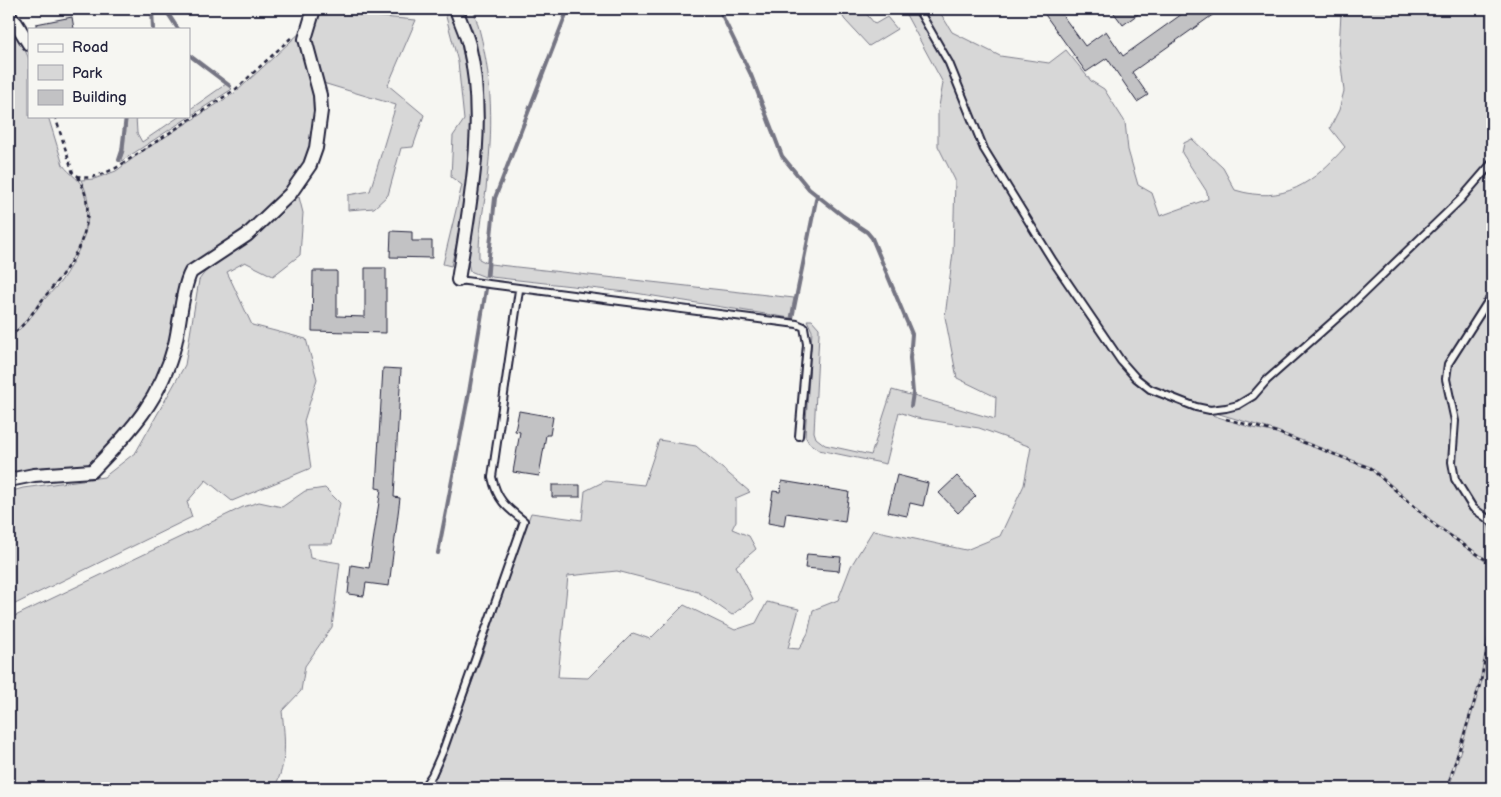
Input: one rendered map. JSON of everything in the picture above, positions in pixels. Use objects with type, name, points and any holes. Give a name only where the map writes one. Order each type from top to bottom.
[{"type":"street","points":[[9,480],[34,475],[92,471],[137,422],[151,404],[165,378],[179,326],[187,279],[190,272],[247,236],[302,180],[316,148],[321,111],[320,95],[305,39],[314,9]]},
{"type":"street","points":[[456,9],[469,45],[476,122],[470,203],[458,280]]},
{"type":"street","points":[[9,16],[16,23],[28,42]]},
{"type":"lane","points":[[918,9],[949,63],[984,149],[1053,261],[1121,361],[1136,378],[1150,388],[1196,408],[1210,410],[1226,408],[1238,405],[1253,396],[1267,380],[1346,310],[1460,200],[1492,163]]},
{"type":"lane","points":[[458,280],[519,290],[785,321],[804,327],[806,344],[799,436]]},
{"type":"lane","points":[[423,788],[432,775],[444,748],[524,521],[506,507],[495,494],[492,477],[519,290]]},
{"type":"lane","points":[[1492,295],[1448,364],[1446,378],[1454,421],[1452,462],[1455,479],[1473,508],[1492,522]]},
{"type":"path","points":[[78,177],[97,176],[116,168],[236,89],[298,30],[309,23]]},
{"type":"path","points":[[9,337],[23,325],[60,280],[81,244],[88,212],[85,189],[78,177],[73,173],[56,118]]},
{"type":"path","points":[[1218,416],[1276,432],[1370,468],[1436,526],[1492,564]]},
{"type":"path","points":[[1448,788],[1481,681],[1492,620]]},
{"type":"green space","points":[[320,9],[326,9],[326,12],[416,20],[388,85],[424,115],[413,147],[401,148],[388,195],[374,208],[348,210],[348,195],[370,191],[396,105],[323,83],[311,39]]},
{"type":"green space","points":[[444,9],[451,9],[464,56],[471,103],[472,127],[471,175],[464,216],[451,266],[443,264],[462,185],[451,177],[453,136],[464,120],[458,62]]},
{"type":"green space","points":[[464,9],[473,9],[484,51],[490,93],[489,157],[479,249],[479,259],[487,263],[485,277],[470,271],[467,259],[473,37]]},
{"type":"green space","points":[[838,9],[862,9],[875,24],[887,17],[897,29],[869,46],[845,20]]},
{"type":"green space","points":[[903,9],[916,9],[947,63],[982,149],[1103,337],[1149,390],[1178,404],[1249,427],[1276,433],[1370,469],[1436,527],[1492,566],[1492,615],[1480,681],[1446,788],[432,788],[482,656],[531,513],[582,520],[585,491],[605,481],[644,485],[659,440],[696,446],[750,492],[736,498],[736,521],[732,529],[749,536],[756,549],[736,566],[753,599],[732,615],[698,592],[617,571],[568,576],[558,677],[588,678],[633,633],[650,639],[684,605],[735,630],[756,623],[767,602],[799,609],[788,648],[799,649],[808,633],[813,610],[838,600],[851,566],[873,530],[966,550],[1000,536],[1024,485],[1031,447],[979,428],[917,418],[899,412],[886,464],[819,450],[809,443],[805,436],[812,331],[807,320],[812,320],[819,328],[814,432],[816,438],[825,445],[871,455],[892,390],[995,419],[996,397],[957,378],[945,317],[953,252],[955,180],[938,146],[938,112],[943,83]]},
{"type":"green space","points":[[920,9],[938,9],[952,32],[1000,56],[1049,63],[1066,50],[1091,81],[1104,89],[1125,122],[1128,150],[1138,185],[1152,193],[1160,216],[1208,199],[1207,192],[1182,153],[1184,143],[1192,139],[1223,168],[1235,190],[1268,195],[1296,188],[1309,180],[1345,147],[1330,128],[1339,110],[1344,91],[1339,48],[1341,13],[1360,9],[1492,9],[1492,160],[1406,251],[1252,394],[1237,403],[1210,408],[1197,406],[1151,387],[1137,377],[1123,360],[1055,260],[986,148]]},
{"type":"green space","points":[[9,21],[28,57],[28,118],[49,118],[63,165],[83,187],[87,206],[83,235],[70,263],[27,319],[9,336]]},
{"type":"green space","points":[[303,30],[319,107],[307,166],[268,212],[195,267],[166,377],[93,465],[9,475],[9,338],[28,321],[59,284],[81,245],[88,219],[88,206],[81,180],[94,179],[116,171],[143,151],[236,92]]},
{"type":"green space","points":[[226,84],[232,89],[190,116],[190,109]]},
{"type":"green space","points":[[127,118],[136,118],[137,133],[142,142],[177,118],[188,118],[120,162],[124,151]]},
{"type":"green space","points":[[1492,166],[1492,290],[1446,363],[1452,422],[1453,480],[1487,521],[1492,537],[1492,563],[1437,525],[1371,467],[1277,431],[1209,411],[1226,410],[1269,382]]},
{"type":"green space","points":[[299,197],[303,213],[300,255],[273,276],[245,262],[227,272],[252,325],[306,339],[317,379],[304,421],[311,468],[232,501],[206,480],[187,502],[192,517],[9,607],[9,492],[23,488],[104,477],[136,452],[185,365],[199,280],[205,272],[258,233],[294,199]]},
{"type":"green space","points":[[490,264],[794,298],[790,318],[635,293],[491,277],[489,276]]},
{"type":"green space","points":[[1492,299],[1492,521],[1474,506],[1457,478],[1448,379],[1449,364]]},
{"type":"green space","points":[[325,488],[340,503],[332,544],[308,544],[310,558],[340,563],[332,627],[305,666],[301,691],[282,711],[284,751],[282,769],[274,788],[9,788],[9,619],[243,507],[259,502],[282,507],[305,491]]},
{"type":"green space","points":[[1492,625],[1492,788],[1449,788],[1482,681]]},
{"type":"building","points":[[1041,9],[1058,9],[1085,46],[1106,31],[1123,56],[1189,9],[1221,9],[1132,72],[1148,95],[1137,102],[1107,58],[1086,72]]},
{"type":"building","points":[[1111,9],[1145,9],[1123,25]]},
{"type":"building","points":[[72,17],[74,28],[36,28],[36,24]]},
{"type":"building","points":[[391,231],[412,232],[412,241],[432,241],[432,258],[390,257]]},
{"type":"building","points":[[365,268],[386,268],[386,333],[312,331],[313,271],[337,271],[337,316],[365,317]]},
{"type":"building","points":[[383,368],[401,369],[394,497],[400,498],[389,586],[366,583],[364,596],[348,594],[351,565],[369,568],[381,489],[376,488]]},
{"type":"building","points":[[519,411],[553,417],[550,435],[546,435],[539,476],[513,472],[520,432],[515,431]]},
{"type":"building","points":[[897,475],[928,483],[923,506],[910,503],[907,516],[888,512]]},
{"type":"building","points":[[957,476],[976,496],[958,513],[939,493]]},
{"type":"building","points":[[782,481],[849,492],[845,522],[786,513],[784,526],[768,523],[773,491],[780,492]]},
{"type":"building","points":[[552,485],[580,485],[580,497],[552,497]]},
{"type":"building","points":[[807,554],[841,557],[839,571],[805,568]]},
{"type":"waterway","points":[[152,9],[153,28]]},
{"type":"waterway","points":[[165,9],[177,28]]},
{"type":"waterway","points":[[487,275],[495,198],[568,9]]},
{"type":"waterway","points":[[719,9],[751,75],[782,156],[809,189],[867,232],[872,238],[912,334],[910,358],[913,393],[911,406]]},
{"type":"waterway","points":[[190,56],[230,86]]},
{"type":"waterway","points":[[119,160],[122,151],[126,118]]},
{"type":"waterway","points":[[792,318],[817,195]]},
{"type":"waterway","points":[[438,553],[469,392],[486,289]]}]
